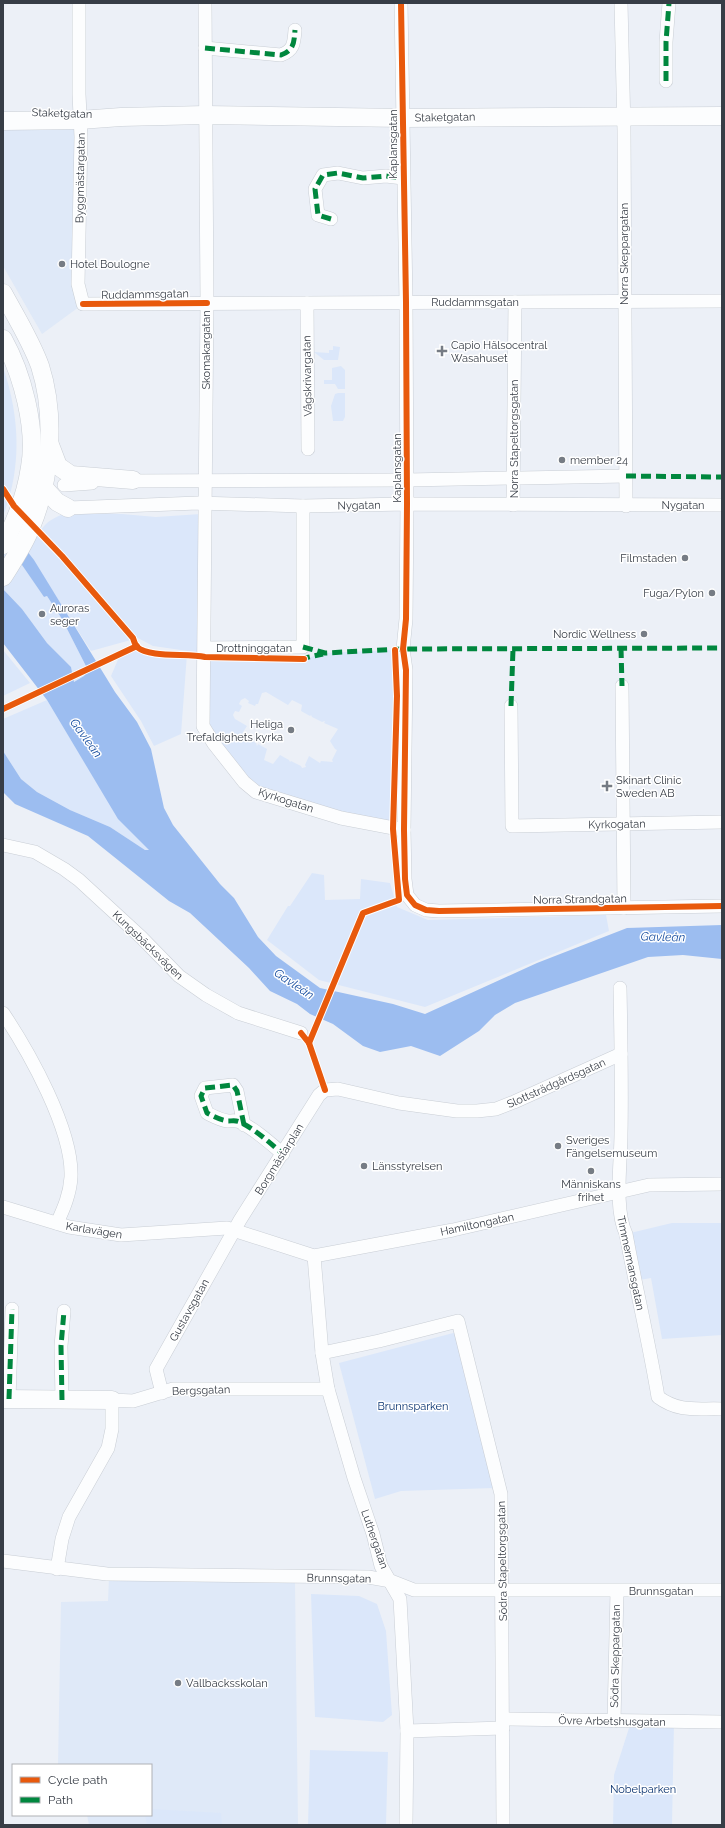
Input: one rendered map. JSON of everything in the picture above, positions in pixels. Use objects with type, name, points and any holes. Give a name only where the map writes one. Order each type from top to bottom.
[{"type":"main road","name":"Staketgatan","points":[[3,112],[121,117],[205,115],[403,118],[624,115],[722,116]]},
{"type":"main road","name":"Staketgatan","points":[[3,121],[80,116]]},
{"type":"main road","points":[[3,293],[28,339],[40,366],[47,410],[49,442],[43,489],[47,515]]},
{"type":"main road","points":[[3,339],[25,392],[30,419],[31,466],[20,506],[3,545]]},
{"type":"main road","points":[[49,442],[58,466],[70,475],[133,480]]},
{"type":"main road","points":[[3,577],[57,502],[43,489],[31,466]]},
{"type":"main road","points":[[20,506],[31,496],[43,489],[64,485]]},
{"type":"main road","name":"Bergsgatan","points":[[6,1399],[112,1400]]},
{"type":"street","name":"Byggmästargatan","points":[[79,3],[80,116],[78,284],[83,304]]},
{"type":"street","name":"Skomakargatan","points":[[205,3],[207,303],[205,648]]},
{"type":"street","name":"Kaplansgatan","points":[[401,3],[406,302],[406,619],[411,649],[409,664],[406,670],[404,830],[407,895],[415,905],[426,910],[439,911]]},
{"type":"street","name":"Norra Skeppargatan","points":[[621,3],[624,115],[626,506]]},
{"type":"street","points":[[666,81],[666,42],[669,3]]},
{"type":"street","points":[[205,48],[281,55],[290,51],[294,44],[295,30]]},
{"type":"street","points":[[331,219],[318,215],[315,189],[322,174],[338,172],[363,178],[386,176],[403,178]]},
{"type":"street","name":"Ruddammsgatan","points":[[83,304],[722,301]]},
{"type":"street","name":"Vågskrivargatan","points":[[307,302],[308,449]]},
{"type":"street","name":"Norra Stapeltorgsgatan","points":[[513,505],[515,302]]},
{"type":"street","points":[[64,485],[133,480],[407,480],[626,476]]},
{"type":"street","name":"Nygatan","points":[[47,515],[205,503],[303,506],[407,504],[626,506],[722,505]]},
{"type":"street","name":"Drottninggatan","points":[[205,648],[303,647],[303,506]]},
{"type":"street","name":"Kyrkogatan","points":[[205,648],[203,726],[214,744],[244,782],[256,792],[341,818],[404,830]]},
{"type":"street","points":[[622,686],[625,823],[624,908]]},
{"type":"street","name":"Kyrkogatan","points":[[511,706],[512,826],[722,822]]},
{"type":"street","name":"Kungsbäcksvägen","points":[[3,845],[35,852],[64,869],[79,880],[141,937],[179,976],[206,995],[238,1013],[301,1033]]},
{"type":"street","name":"Norra Strandgatan","points":[[439,911],[722,906]]},
{"type":"street","name":"Timmermansgatan","points":[[620,988],[621,1054],[619,1202],[622,1227],[626,1234],[634,1281],[647,1332],[658,1397],[669,1405],[680,1409],[722,1408]]},
{"type":"street","points":[[3,1013],[25,1046],[37,1068],[60,1124],[67,1150],[71,1175],[70,1191],[57,1224]]},
{"type":"street","name":"Slottsträdgårdsgatan","points":[[325,1090],[338,1089],[399,1103],[457,1111],[477,1112],[496,1109],[514,1102],[621,1054]]},
{"type":"street","name":"Borgmästarplan","points":[[235,1230],[319,1094],[325,1090]]},
{"type":"street","points":[[244,1125],[255,1130],[283,1154]]},
{"type":"street","name":"Hamiltongatan","points":[[235,1230],[314,1256],[453,1230],[620,1190],[649,1185],[722,1184]]},
{"type":"street","name":"Karlavägen","points":[[3,1207],[57,1224],[120,1235],[214,1228],[235,1230]]},
{"type":"street","name":"Gustavsgatan","points":[[162,1393],[156,1369],[235,1230]]},
{"type":"street","name":"Luthergatan","points":[[314,1256],[322,1353],[328,1390],[354,1478],[373,1534],[381,1566],[400,1599],[406,1732],[406,1825]]},
{"type":"street","points":[[6,1399],[12,1309]]},
{"type":"street","points":[[62,1400],[62,1346],[64,1311]]},
{"type":"street","name":"Södra Stapeltorgsgatan","points":[[322,1353],[379,1341],[458,1321],[501,1494],[503,1589],[503,1825]]},
{"type":"street","name":"Bergsgatan","points":[[112,1400],[133,1401],[173,1389],[328,1390]]},
{"type":"street","points":[[57,1569],[62,1539],[69,1517],[108,1448],[112,1429],[112,1400]]},
{"type":"street","name":"Brunnsgatan","points":[[3,1561],[57,1569],[107,1574],[368,1577],[391,1581],[414,1590],[722,1590]]},
{"type":"street","name":"Södra Skeppargatan","points":[[614,1721],[617,1591]]},
{"type":"street","name":"Övre Arbetshusgatan","points":[[406,1732],[503,1723],[614,1721],[722,1722]]},
{"type":"shaded area","points":[[82,127],[83,304],[42,334],[3,266],[3,128]]},
{"type":"shaded area","name":"Vallbacksskolan","points":[[109,1578],[295,1581],[298,1825],[89,1825],[87,1816],[152,1816],[152,1764],[58,1764],[61,1602],[108,1601]]},
{"type":"green space","points":[[333,346],[340,347],[338,360],[324,360],[314,352],[329,353],[329,350],[333,350]]},
{"type":"green space","points":[[341,366],[345,370],[345,389],[338,389],[335,384],[324,384],[324,380],[332,380],[332,368]]},
{"type":"green space","points":[[3,367],[13,404],[16,461],[9,498],[3,516]]},
{"type":"green space","points":[[345,393],[345,417],[343,421],[333,421],[331,406],[335,394]]},
{"type":"green space","points":[[67,513],[122,514],[156,517],[201,514],[202,653],[153,646],[138,638],[91,651],[28,552],[39,533],[47,523]]},
{"type":"green space","points":[[3,547],[22,565],[44,597],[47,596],[62,619],[88,670],[84,676],[74,682],[71,667],[47,643],[22,609],[3,589]]},
{"type":"green space","points":[[137,646],[149,653],[187,654],[181,734],[154,746],[141,721],[111,676],[120,655]]},
{"type":"green space","points":[[3,650],[30,683],[3,696]]},
{"type":"green space","points":[[395,650],[397,696],[393,829],[256,792],[203,726],[205,657],[304,659],[325,653]],"holes":[[[266,692],[288,705],[292,700],[302,705],[301,711],[322,722],[325,721],[324,723],[338,729],[330,741],[337,750],[332,760],[333,762],[321,761],[320,763],[309,756],[305,765],[306,767],[302,768],[301,766],[291,761],[290,762],[280,755],[273,764],[264,760],[267,749],[258,744],[257,746],[256,743],[242,738],[241,735],[247,726],[235,719],[233,715],[235,711],[239,712],[242,706],[239,704],[241,700],[245,698],[249,701],[248,703],[255,706],[258,704],[262,693]]]},
{"type":"green space","points":[[47,700],[118,818],[150,850],[145,850],[110,827],[70,810],[37,792],[21,779],[3,751],[3,719]]},
{"type":"green space","points":[[312,873],[324,875],[325,900],[360,899],[361,879],[390,883],[397,907],[428,920],[606,915],[609,931],[425,1007],[319,980],[267,940],[288,906],[290,906]]},
{"type":"green space","points":[[672,1223],[722,1223],[722,1335],[662,1339],[651,1278],[634,1281],[626,1234]]},
{"type":"green space","name":"Brunnsparken","points":[[457,1332],[494,1488],[401,1491],[375,1499],[339,1363]]},
{"type":"green space","points":[[311,1594],[359,1596],[377,1604],[386,1631],[392,1715],[383,1722],[315,1717]]},
{"type":"green space","name":"Nobelparken","points":[[674,1723],[672,1825],[613,1825],[614,1775],[630,1725]]},
{"type":"green space","points":[[310,1750],[388,1752],[386,1825],[308,1825]]},
{"type":"green space","points":[[152,1809],[221,1813],[222,1825],[147,1825],[145,1816],[152,1816]]},
{"type":"water","name":"Gavleån","points":[[3,520],[34,560],[115,692],[137,722],[151,749],[164,808],[173,825],[220,884],[234,898],[258,937],[276,956],[320,988],[393,1004],[425,1014],[537,963],[627,928],[722,925],[722,959],[683,955],[648,957],[515,1003],[495,1015],[479,1031],[440,1056],[411,1046],[380,1052],[363,1046],[333,1024],[310,1014],[297,1004],[270,991],[249,968],[190,913],[169,901],[88,836],[15,804],[3,792],[3,751],[21,779],[37,792],[70,810],[110,827],[145,850],[149,850],[118,819],[47,700],[3,643],[3,589],[22,609],[47,643],[71,667],[74,682],[84,676],[88,670],[62,619],[47,596],[44,597],[22,565],[3,547]]},
{"type":"marked path","points":[[666,81],[666,42],[669,3]]},
{"type":"marked path","points":[[205,48],[281,55],[289,51],[291,48],[295,30]]},
{"type":"marked path","points":[[331,219],[318,215],[315,189],[323,175],[338,173],[363,178],[386,176],[403,178]]},
{"type":"marked path","points":[[626,476],[722,477]]},
{"type":"marked path","points":[[303,647],[325,653],[403,649],[722,648]]},
{"type":"marked path","points":[[621,648],[622,686]]},
{"type":"marked path","points":[[511,706],[513,649]]},
{"type":"marked path","points":[[300,659],[323,654]]},
{"type":"marked path","points":[[244,1125],[237,1091],[233,1085],[205,1088],[201,1096],[207,1113],[222,1120],[236,1121],[240,1122],[246,1125],[257,1132],[283,1154]]},
{"type":"marked path","points":[[9,1399],[12,1309]]},
{"type":"marked path","points":[[62,1400],[61,1346],[64,1311]]},
{"type":"cycle path","points":[[401,3],[406,302],[407,504],[406,619],[403,649],[406,670],[404,830],[405,879],[407,895],[415,905],[426,910],[439,911],[722,906]]},
{"type":"cycle path","points":[[83,304],[207,303]]},
{"type":"cycle path","points":[[3,489],[14,506],[62,556],[133,638],[137,647],[151,653],[159,654],[205,657],[304,659]]},
{"type":"cycle path","points":[[3,709],[137,646]]},
{"type":"cycle path","points":[[309,1043],[363,913],[399,900],[393,829],[397,696],[395,650]]},
{"type":"cycle path","points":[[301,1033],[309,1043],[325,1090]]},
{"type":"place","name":"Hotel Boulogne","points":[[62,264]]},
{"type":"place","name":"Capio Hälsocentral Wasahuset","points":[[442,351]]},
{"type":"place","name":"member 24","points":[[562,460]]},
{"type":"place","name":"Filmstaden","points":[[685,558]]},
{"type":"place","name":"Fuga/Pylon","points":[[712,593]]},
{"type":"place","name":"Auroras seger","points":[[42,614]]},
{"type":"place","name":"Nordic Wellness","points":[[644,634]]},
{"type":"place","name":"Heliga Trefaldighets kyrka","points":[[291,730]]},
{"type":"place","name":"Skinart Clinic Sweden AB","points":[[607,786]]},
{"type":"place","name":"Sveriges Fängelsemuseum","points":[[558,1146]]},
{"type":"place","name":"Länsstyrelsen","points":[[364,1166]]},
{"type":"place","name":"Människans frihet","points":[[591,1171]]},
{"type":"place","name":"Vallbacksskolan","points":[[178,1683]]}]
